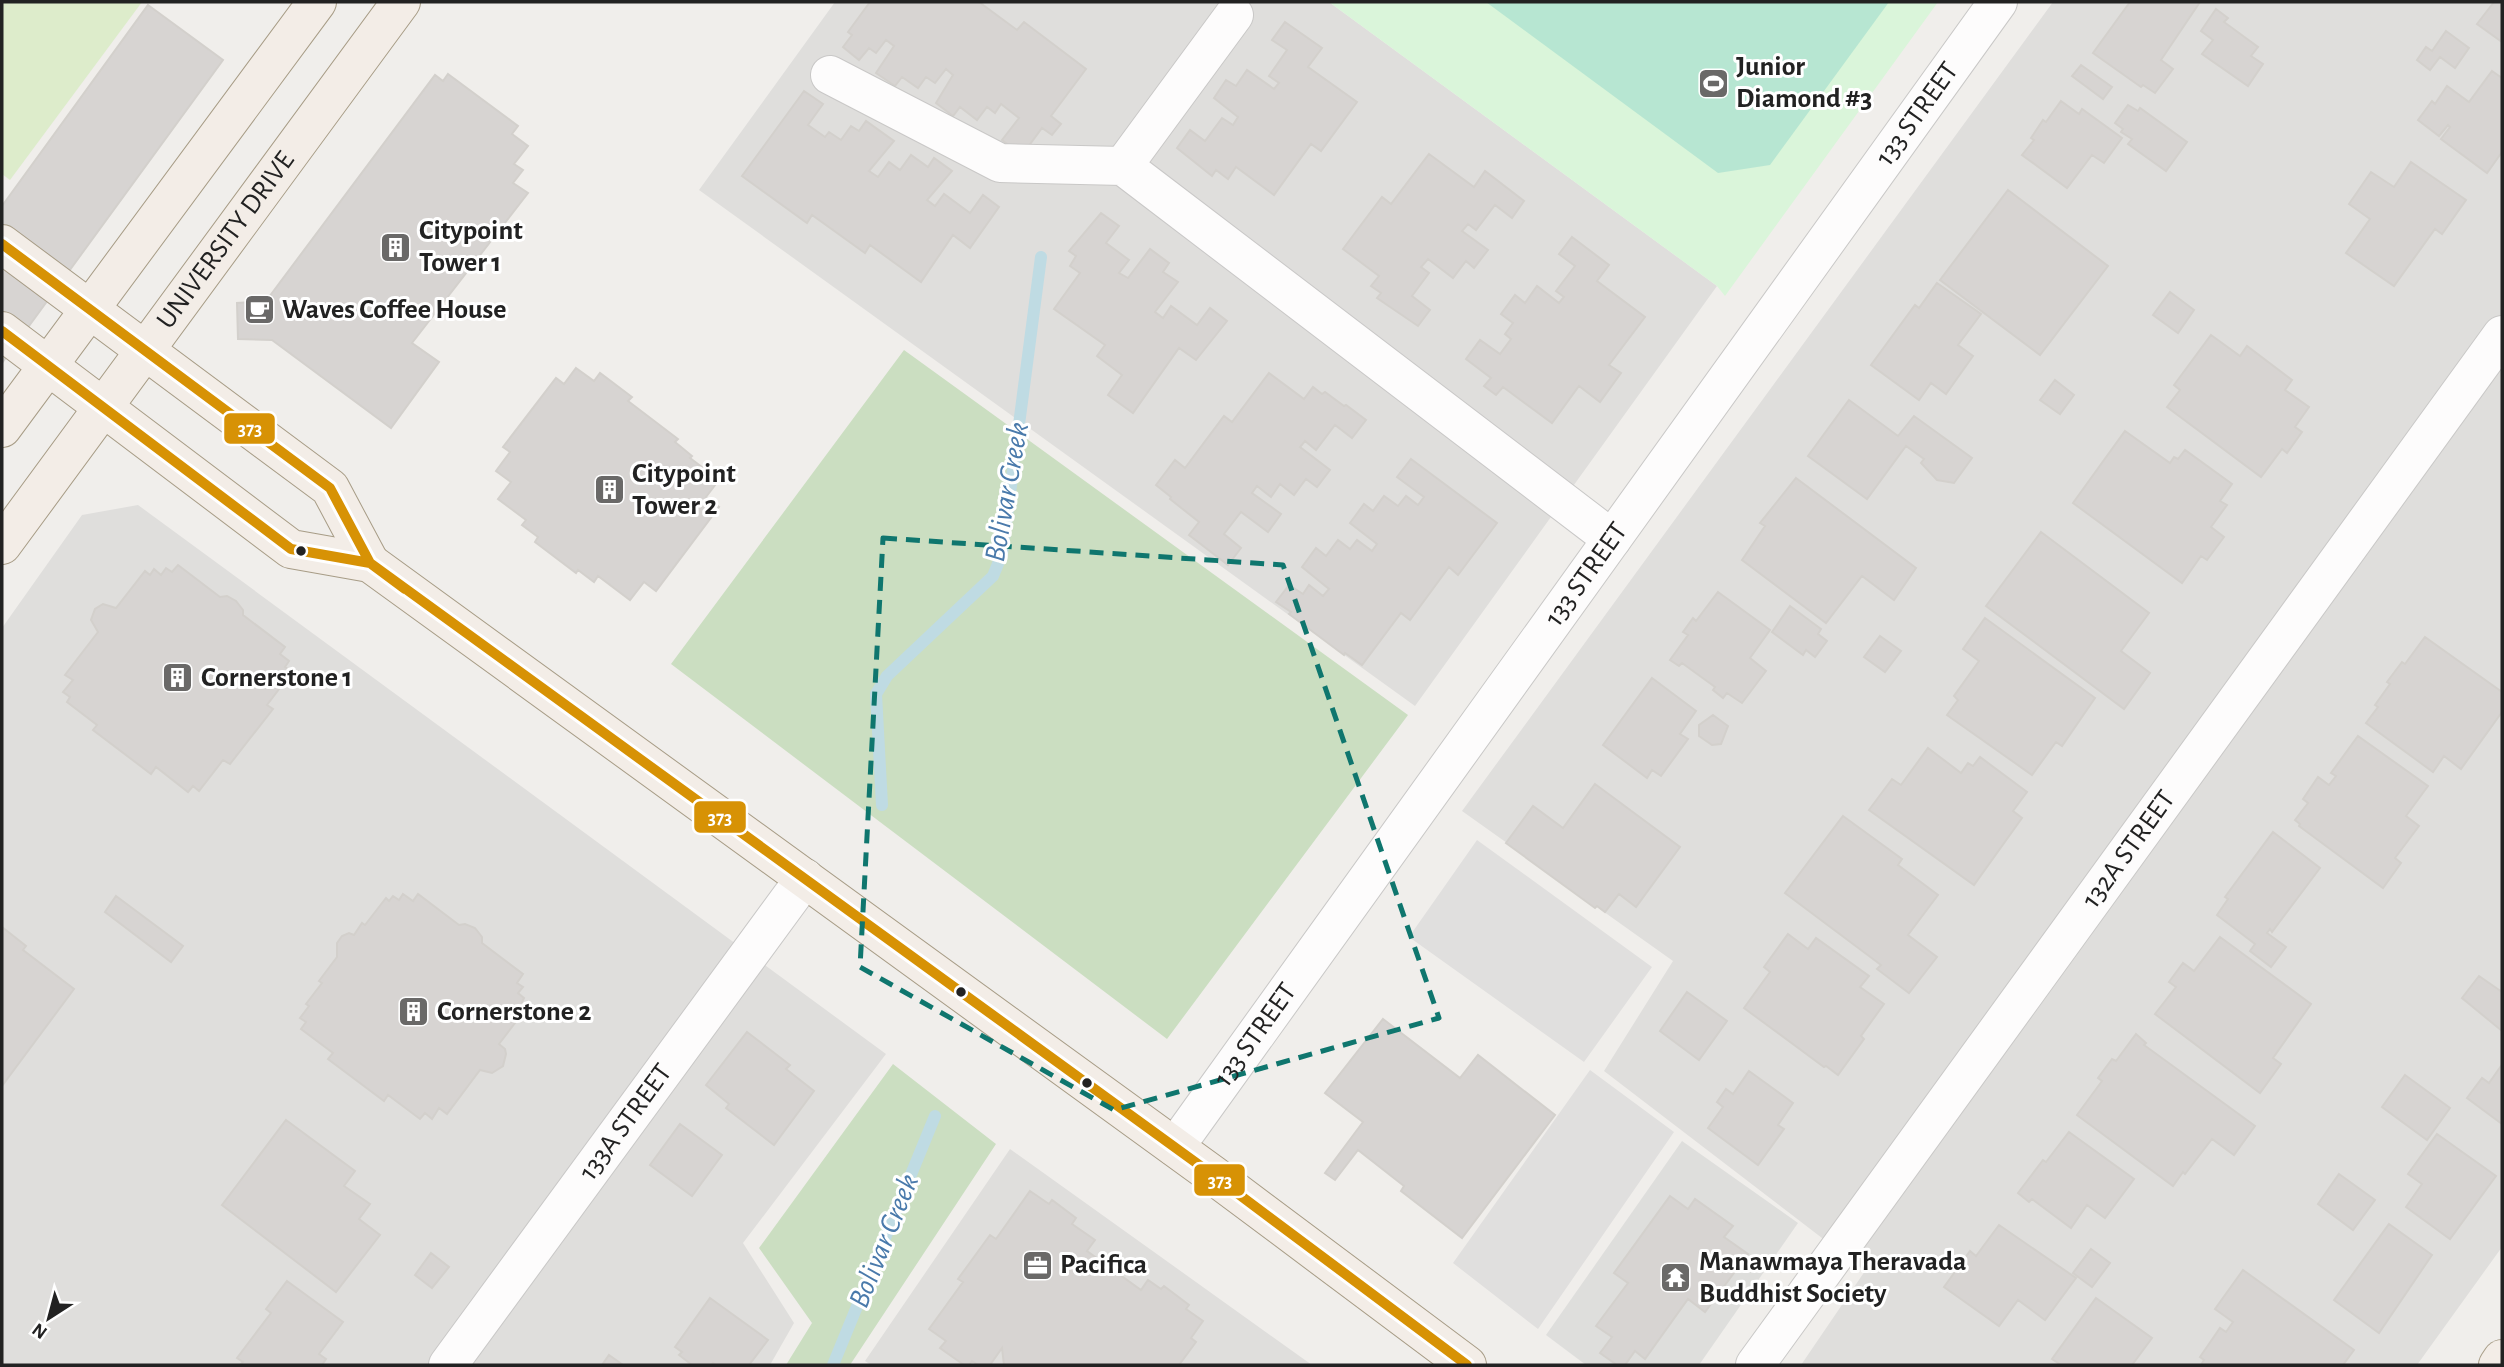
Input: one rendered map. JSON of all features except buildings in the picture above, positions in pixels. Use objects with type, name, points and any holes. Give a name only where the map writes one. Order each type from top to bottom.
[{"type":"main road","points":[[2,428],[317,2]]},
{"type":"main road","name":"UNIVERSITY DRIVE","points":[[2,545],[401,2]]},
{"type":"main road","points":[[2,244],[330,488],[370,563]]},
{"type":"main road","points":[[2,331],[291,549],[370,563],[1175,1147],[1467,1365]]},
{"type":"main road","points":[[2498,1365],[2502,1359]]},
{"type":"street","name":"133 STREET","points":[[1175,1147],[1998,2]]},
{"type":"street","points":[[1123,166],[1234,15]]},
{"type":"street","points":[[831,75],[1000,163],[1123,166],[1612,538]]},
{"type":"street","name":"132A STREET","points":[[1755,1365],[2502,335]]},
{"type":"street","name":"133A STREET","points":[[448,1365],[805,878]]},
{"type":"highlighted area","points":[[883,538],[1283,565],[1439,1018],[1114,1110],[860,967]]},
{"type":"shaded area","points":[[835,2],[1329,2],[1717,286],[1415,706],[699,190]]},
{"type":"shaded area","points":[[2053,2],[2502,2],[2502,1247],[2417,1365],[1801,1365],[1865,1271],[1604,1071],[1673,961],[1462,811]]},
{"type":"shaded area","points":[[138,505],[886,1054],[743,1243],[794,1323],[770,1365],[2,1365],[2,628],[82,515]]},
{"type":"shaded area","points":[[1477,840],[1652,967],[1584,1062],[1409,937]]},
{"type":"shaded area","points":[[1590,1070],[1674,1132],[1538,1329],[1453,1263]]},
{"type":"shaded area","points":[[1682,1141],[1798,1223],[1699,1365],[1586,1365],[1546,1335]]},
{"type":"shaded area","points":[[1010,1149],[1312,1365],[871,1365],[865,1361]]},
{"type":"green space","points":[[2,2],[142,2],[10,180],[2,174]]},
{"type":"green space","points":[[1329,2],[1938,2],[1725,296],[1717,286]]},
{"type":"green space","name":"Junior Diamond #3","points":[[1486,2],[1889,2],[1770,165],[1718,173]]},
{"type":"green space","points":[[904,350],[1408,715],[1167,1039],[671,664]]},
{"type":"green space","points":[[893,1064],[996,1144],[850,1365],[786,1365],[812,1323],[759,1248]]},
{"type":"waterway","name":"Bolivar Creek","points":[[882,805],[876,694],[887,676],[993,576],[1002,554],[1041,257]]},
{"type":"waterway","name":"Bolivar Creek","points":[[833,1365],[935,1116]]},
{"type":"transit line","name":"373","points":[[2,244],[330,488],[370,563],[1213,1175],[1467,1365]]},
{"type":"transit line","name":"373","points":[[2,331],[291,549],[370,563],[405,589]]},
{"type":"place","name":"Junior Diamond #3","points":[[1713,83]]},
{"type":"place","name":"Citypoint Tower 1","points":[[396,247]]},
{"type":"place","name":"Waves Coffee House","points":[[259,310]]},
{"type":"place","name":"Citypoint Tower 2","points":[[609,490]]},
{"type":"place","name":"Cornerstone 1","points":[[178,678]]},
{"type":"place","name":"Cornerstone 2","points":[[414,1012]]},
{"type":"place","name":"Pacifica","points":[[1037,1265]]},
{"type":"place","name":"Manawmaya Theravada Buddhist Society","points":[[1676,1278]]}]
